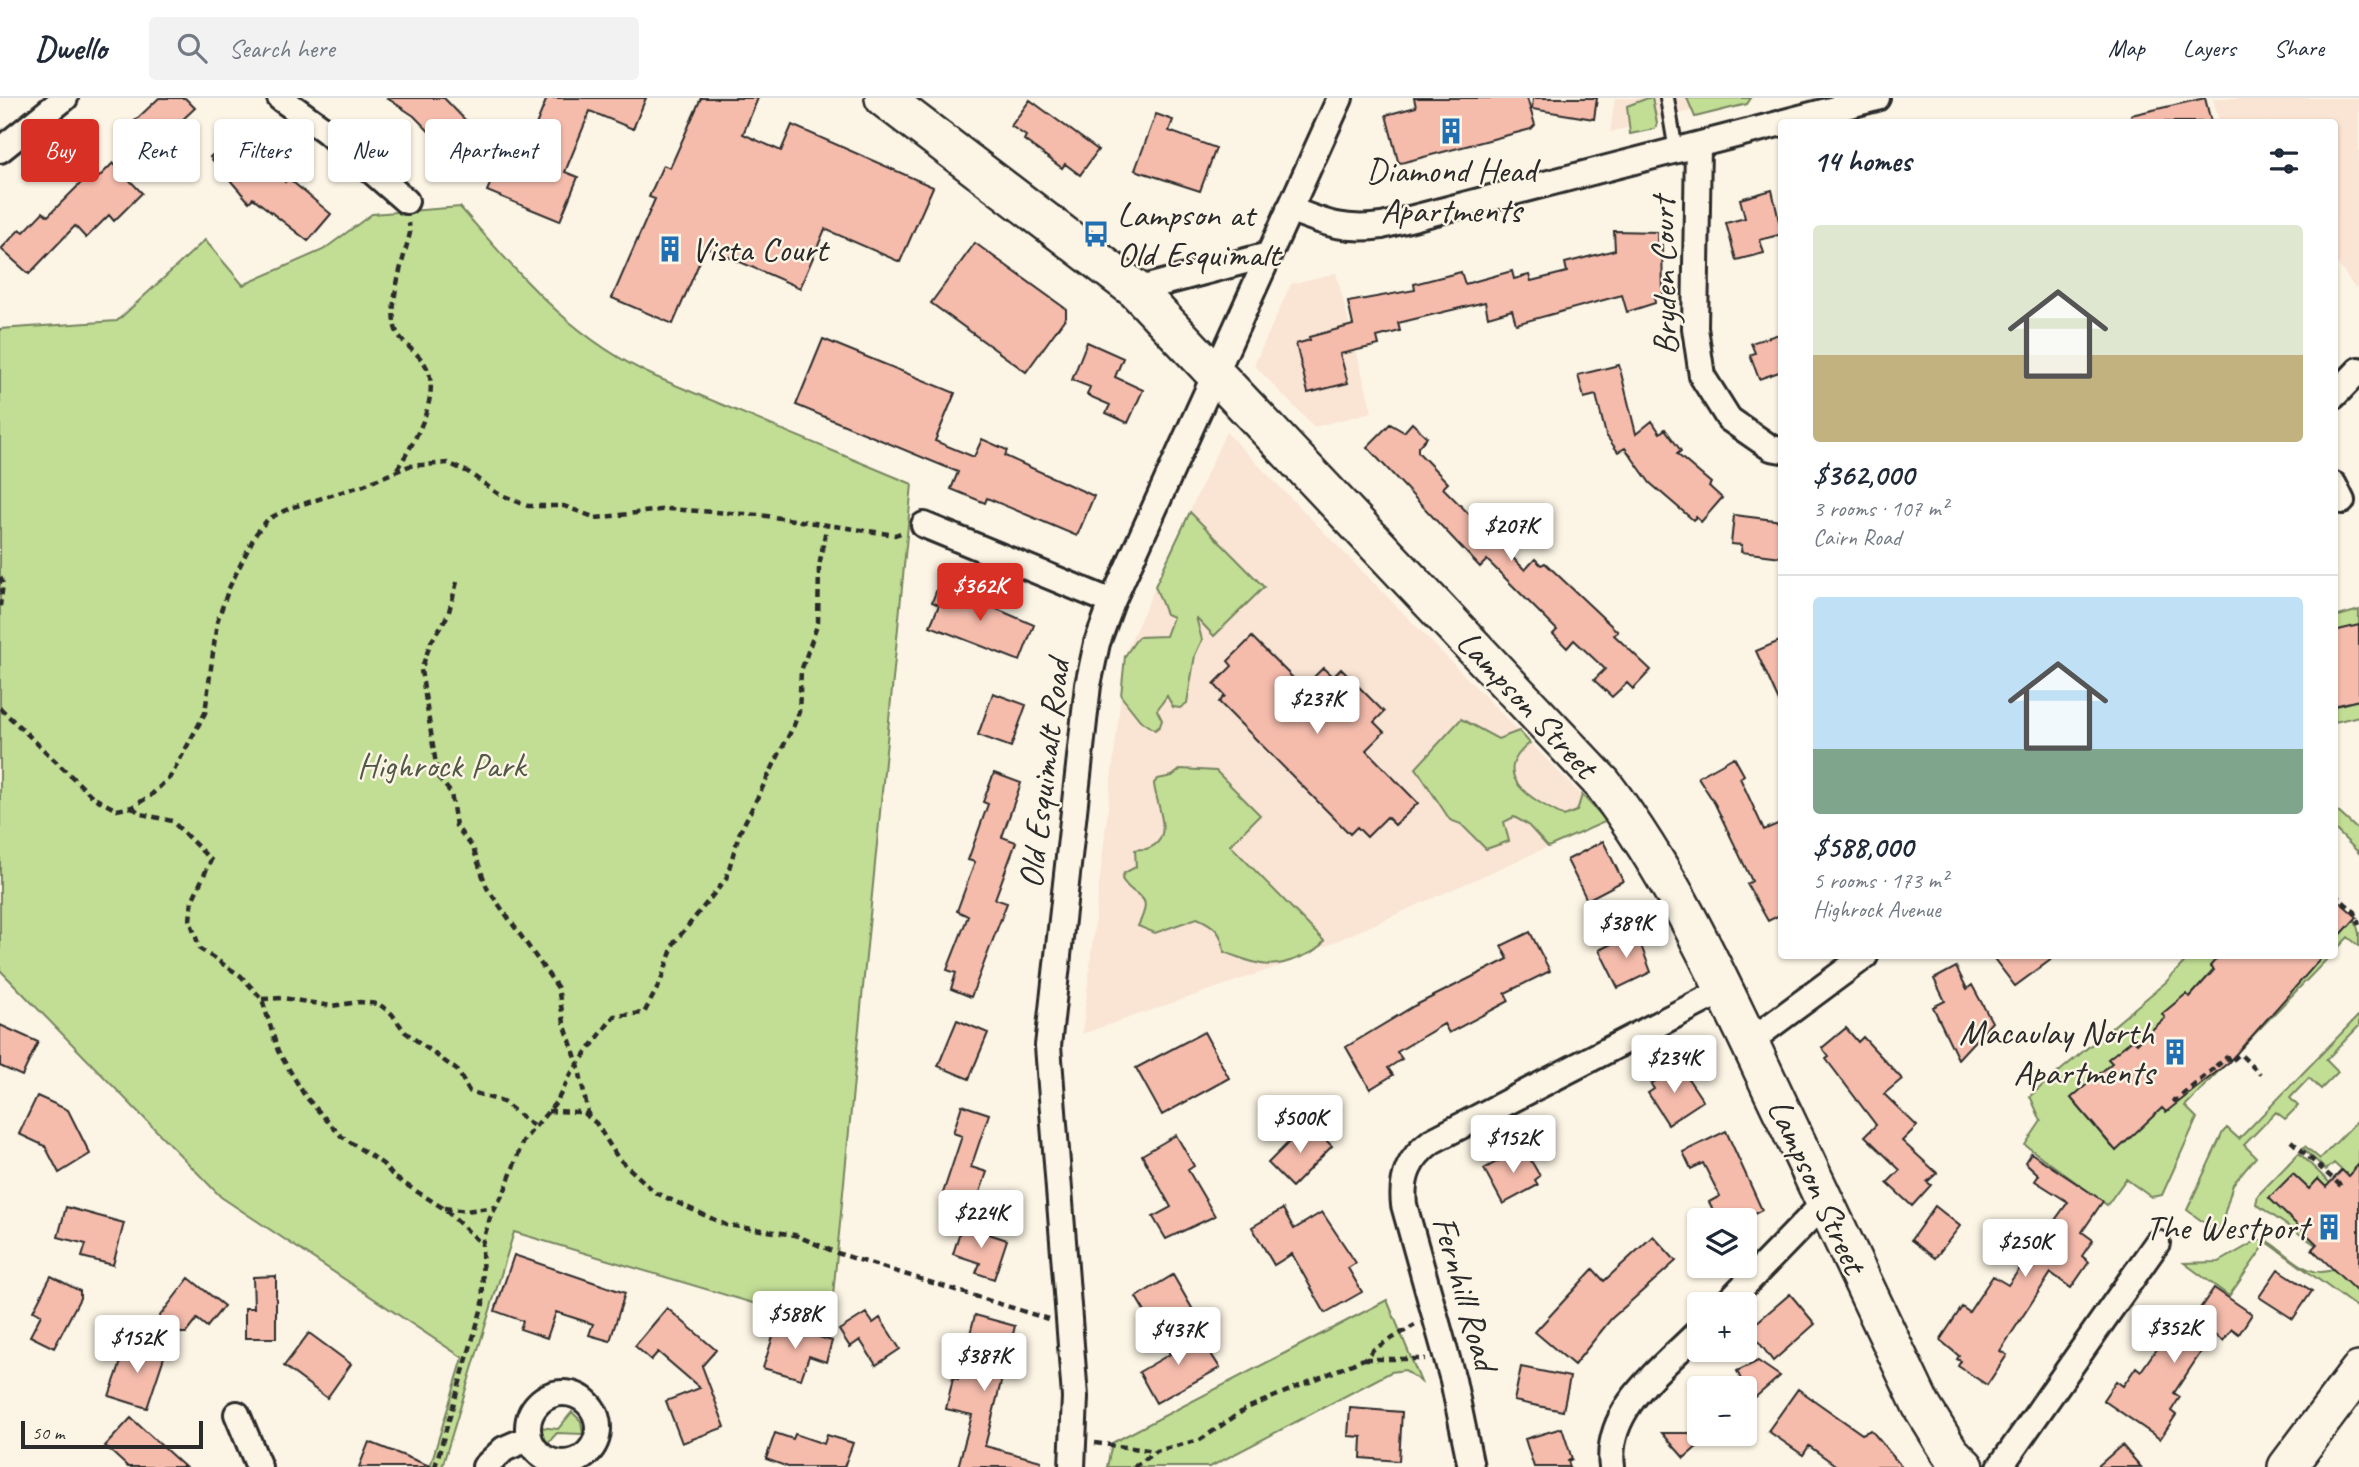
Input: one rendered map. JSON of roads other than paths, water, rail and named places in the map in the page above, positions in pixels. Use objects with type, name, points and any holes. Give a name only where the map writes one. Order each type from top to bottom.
[{"type":"main road","name":"Lampson Street","points":[[884,98],[1136,290],[1603,784],[1640,833],[1667,878],[1724,990],[1921,1405],[1950,1452],[1965,1467]]},
{"type":"main road","points":[[2287,1467],[2359,1371]]},
{"type":"street","points":[[0,150],[65,98]]},
{"type":"street","points":[[280,98],[326,131],[407,201]]},
{"type":"street","name":"Old Esquimalt Road","points":[[1072,1467],[1075,1441],[1069,1325],[1048,1046],[1088,685],[1097,643],[1112,602],[1340,98]]},
{"type":"street","points":[[1798,119],[1877,98]]},
{"type":"street","points":[[1289,209],[1337,228],[1356,230],[1382,226],[1778,124]]},
{"type":"street","name":"Bryden Court","points":[[1687,148],[1695,328],[1702,376],[1729,419],[1778,449]]},
{"type":"street","points":[[1136,290],[1268,255]]},
{"type":"street","points":[[2338,392],[2359,370]]},
{"type":"street","points":[[924,525],[1112,602]]},
{"type":"street","points":[[1749,1042],[1861,959]]},
{"type":"street","name":"Fernhill Road","points":[[1471,1467],[1447,1356],[1402,1190],[1404,1175],[1420,1150],[1724,990]]},
{"type":"street","points":[[1738,1292],[1825,1202]]},
{"type":"street","points":[[2000,1467],[2157,1243]]},
{"type":"street","points":[[1612,1467],[1612,1441],[1629,1404],[1687,1344]]},
{"type":"street","points":[[237,1414],[259,1467]]},
{"type":"street","points":[[485,1467],[504,1449],[529,1438]]},
{"type":"lane","points":[[1669,100],[1687,148]]},
{"type":"place","name":"Diamond Head Apartments","points":[[1451,131]]},
{"type":"place","name":"Lampson at Old Esquimalt","points":[[1096,234]]},
{"type":"place","name":"Vista Court","points":[[670,249]]},
{"type":"place","name":"Macaulay North Apartments","points":[[2175,1052]]},
{"type":"place","name":"The Westport","points":[[2329,1227]]},
{"type":"park label","name":"Highrock Park","points":[[441,765]]}]
